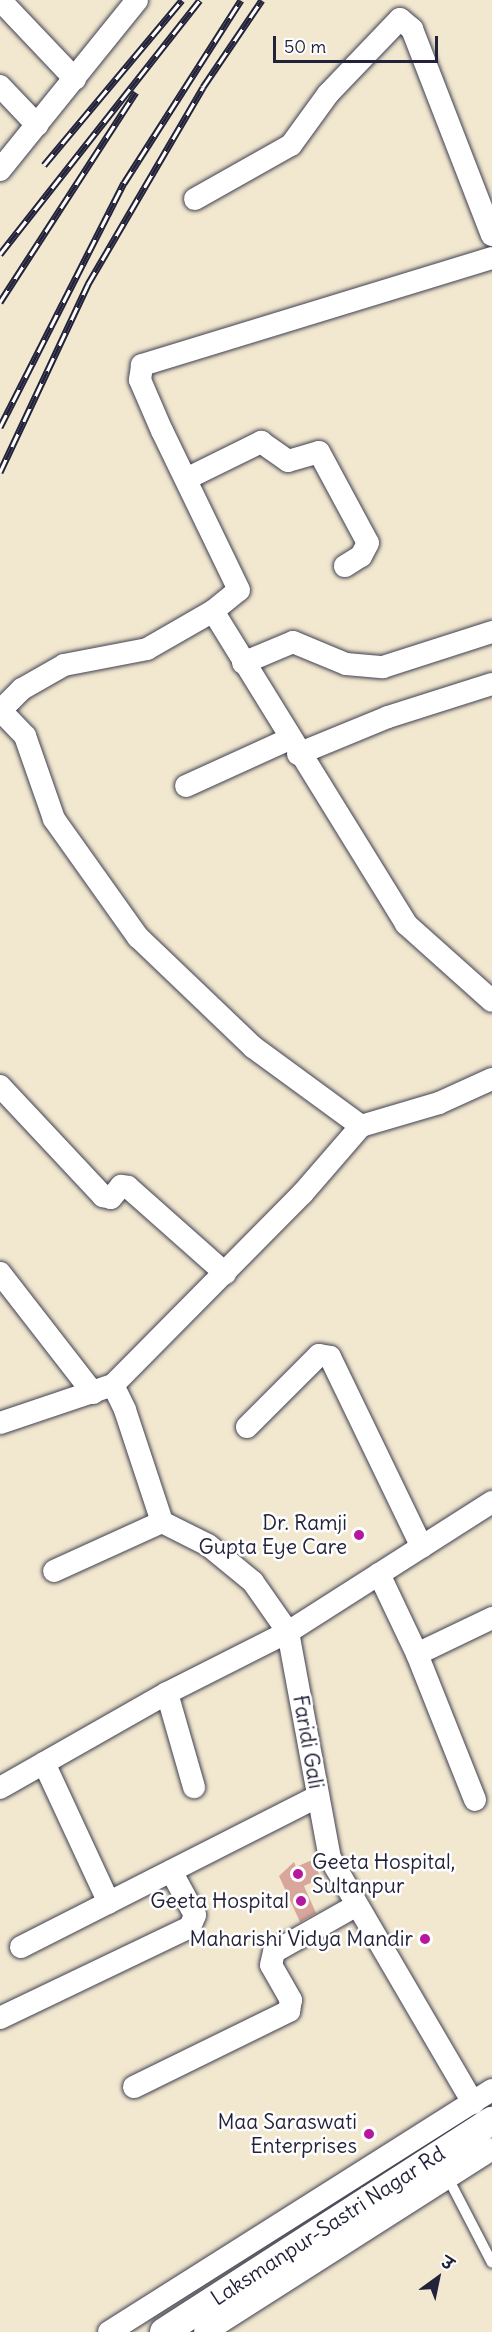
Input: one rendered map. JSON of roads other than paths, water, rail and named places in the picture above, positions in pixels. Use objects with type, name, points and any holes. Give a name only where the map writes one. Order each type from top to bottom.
[{"type":"street","points":[[0,0],[75,79]]},
{"type":"street","points":[[0,170],[137,0]]},
{"type":"street","points":[[195,199],[291,145],[328,94],[400,19],[412,29],[492,235]]},
{"type":"street","points":[[0,86],[37,125]]},
{"type":"street","points":[[362,1126],[253,1047],[138,937],[54,819],[25,736],[0,710],[22,689],[64,665],[147,649],[213,611],[234,596],[240,585],[186,479],[140,381],[142,365],[492,258]]},
{"type":"street","points":[[186,479],[261,442],[288,461],[319,452],[368,543],[361,556],[345,566]]},
{"type":"street","points":[[213,611],[293,747],[406,924],[492,1001]]},
{"type":"street","points":[[243,663],[293,642],[346,664],[383,667],[492,632]]},
{"type":"street","points":[[186,786],[293,747],[492,684]]},
{"type":"street","points":[[0,1423],[93,1393],[113,1384],[225,1273],[362,1126],[439,1103],[492,1079]]},
{"type":"street","points":[[0,1086],[103,1196],[111,1198],[121,1186],[128,1187],[225,1273]]},
{"type":"street","points":[[0,1273],[93,1393]]},
{"type":"street","points":[[248,1427],[319,1355],[330,1357],[422,1546]]},
{"type":"street","points":[[54,1571],[162,1522],[125,1410],[113,1384]]},
{"type":"street","points":[[0,1788],[167,1693],[288,1632],[492,1502]]},
{"type":"street","name":"Faridi Gali","points":[[162,1522],[208,1545],[253,1582],[288,1632],[330,1858],[482,2112]]},
{"type":"street","points":[[379,1574],[417,1654],[475,1800]]},
{"type":"street","points":[[417,1654],[492,1618]]},
{"type":"street","points":[[167,1693],[194,1787]]},
{"type":"street","points":[[44,1763],[109,1903]]},
{"type":"street","points":[[21,1947],[318,1797]]},
{"type":"street","points":[[0,2018],[190,1927],[195,1915],[171,1871]]},
{"type":"street","points":[[134,2087],[288,2011],[291,2000],[271,1965],[274,1952],[357,1905]]},
{"type":"street","points":[[109,2332],[482,2112],[492,2090]]},
{"type":"street","name":"Laksmanpur-Sastri Nagar Rd","points":[[164,2332],[482,2112]]},
{"type":"street","points":[[205,2332],[449,2180],[492,2149]]},
{"type":"lane","points":[[449,2180],[492,2263]]},
{"type":"railway","points":[[44,165],[182,0]]},
{"type":"railway","points":[[0,254],[200,0]]},
{"type":"railway","points":[[0,427],[124,183],[241,0]]},
{"type":"railway","points":[[0,472],[88,284],[203,87],[262,0]]},
{"type":"railway","points":[[0,302],[136,92]]},
{"type":"place","name":"Dr. Ramji Gupta Eye Care","points":[[359,1535]]},
{"type":"place","name":"Geeta Hospital, Sultanpur","points":[[298,1874]]},
{"type":"place","name":"Geeta Hospital","points":[[301,1901]]},
{"type":"place","name":"Maharishi Vidya Mandir","points":[[425,1939]]},
{"type":"place","name":"Maa Saraswati Enterprises","points":[[369,2134]]}]
